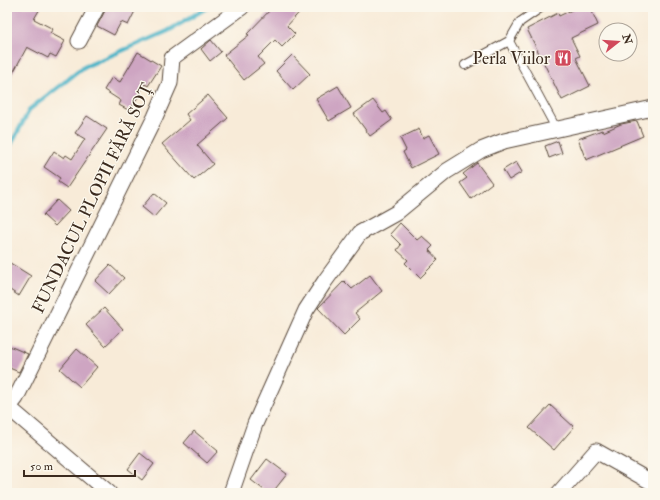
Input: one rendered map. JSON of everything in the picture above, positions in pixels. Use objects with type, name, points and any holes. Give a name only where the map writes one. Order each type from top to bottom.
[{"type":"street","points":[[79,41],[97,7]]},
{"type":"street","name":"FUNDACUL PLOPII FĂRĂ SOȚ","points":[[8,407],[16,398],[155,117],[170,84],[172,58],[242,7]]},
{"type":"street","points":[[231,493],[255,424],[306,310],[360,233],[396,213],[447,171],[481,150],[504,141],[653,108]]},
{"type":"street","points":[[8,407],[109,493]]},
{"type":"street","points":[[559,493],[596,451],[653,483]]},
{"type":"lane","points":[[465,65],[509,42],[520,22],[542,7]]},
{"type":"lane","points":[[509,42],[557,130]]},
{"type":"building","points":[[7,7],[41,7],[34,19],[53,29],[50,33],[65,41],[56,57],[50,54],[48,58],[27,47],[7,84]]},
{"type":"building","points":[[107,7],[137,7],[128,25],[121,22],[114,35],[97,26]]},
{"type":"building","points":[[273,7],[304,7],[287,26],[295,34],[282,47],[275,40],[258,57],[264,64],[244,80],[224,55],[249,35],[247,34]]},
{"type":"building","points":[[578,7],[590,7],[598,25],[571,38],[580,56],[576,58],[590,86],[562,100],[527,29],[558,13],[559,16]]},
{"type":"building","points":[[211,40],[221,52],[210,61],[201,49]]},
{"type":"building","points":[[138,52],[161,66],[148,86],[145,84],[130,111],[119,105],[121,101],[104,90],[112,77],[120,82]]},
{"type":"building","points":[[292,55],[310,74],[293,90],[276,71]]},
{"type":"building","points":[[338,86],[351,108],[329,121],[316,99]]},
{"type":"building","points":[[208,95],[228,118],[197,145],[213,164],[194,180],[162,144],[190,120],[186,114]]},
{"type":"building","points":[[373,100],[383,113],[386,111],[392,120],[370,136],[354,114]]},
{"type":"building","points":[[87,116],[107,129],[67,188],[58,182],[60,178],[44,167],[54,151],[64,158],[66,155],[72,159],[85,139],[75,133]]},
{"type":"building","points":[[637,121],[643,136],[586,160],[578,139],[602,130],[603,132],[621,124]]},
{"type":"building","points":[[419,129],[423,138],[429,135],[439,154],[411,168],[403,152],[406,150],[400,138]]},
{"type":"building","points":[[558,141],[562,153],[549,158],[545,146]]},
{"type":"building","points":[[516,162],[522,172],[509,180],[503,170]]},
{"type":"building","points":[[477,163],[492,183],[471,199],[460,183],[467,178],[463,174]]},
{"type":"building","points":[[154,193],[166,203],[154,217],[142,207]]},
{"type":"building","points":[[57,200],[69,211],[55,226],[43,215]]},
{"type":"building","points":[[400,223],[417,240],[422,236],[433,246],[429,250],[438,260],[420,278],[405,263],[408,260],[397,250],[401,245],[390,234]]},
{"type":"building","points":[[7,261],[31,276],[19,296],[7,288]]},
{"type":"building","points":[[110,265],[124,278],[109,294],[95,281]]},
{"type":"building","points":[[370,275],[382,291],[355,313],[360,319],[344,335],[318,308],[344,281],[352,289]]},
{"type":"building","points":[[104,308],[123,329],[105,346],[86,325]]},
{"type":"building","points":[[7,345],[28,354],[19,372],[7,367]]},
{"type":"building","points":[[77,349],[97,367],[80,387],[60,369]]},
{"type":"building","points":[[550,405],[574,427],[554,450],[529,428]]},
{"type":"building","points":[[194,431],[218,451],[207,463],[184,443]]},
{"type":"building","points":[[140,453],[154,464],[142,480],[128,469]]},
{"type":"building","points":[[267,459],[287,474],[272,493],[268,493],[251,480]]},
{"type":"waterway","points":[[7,152],[30,109],[84,67],[168,31],[208,7]]},
{"type":"place","name":"Perla Viilor","points":[[563,58]]}]
